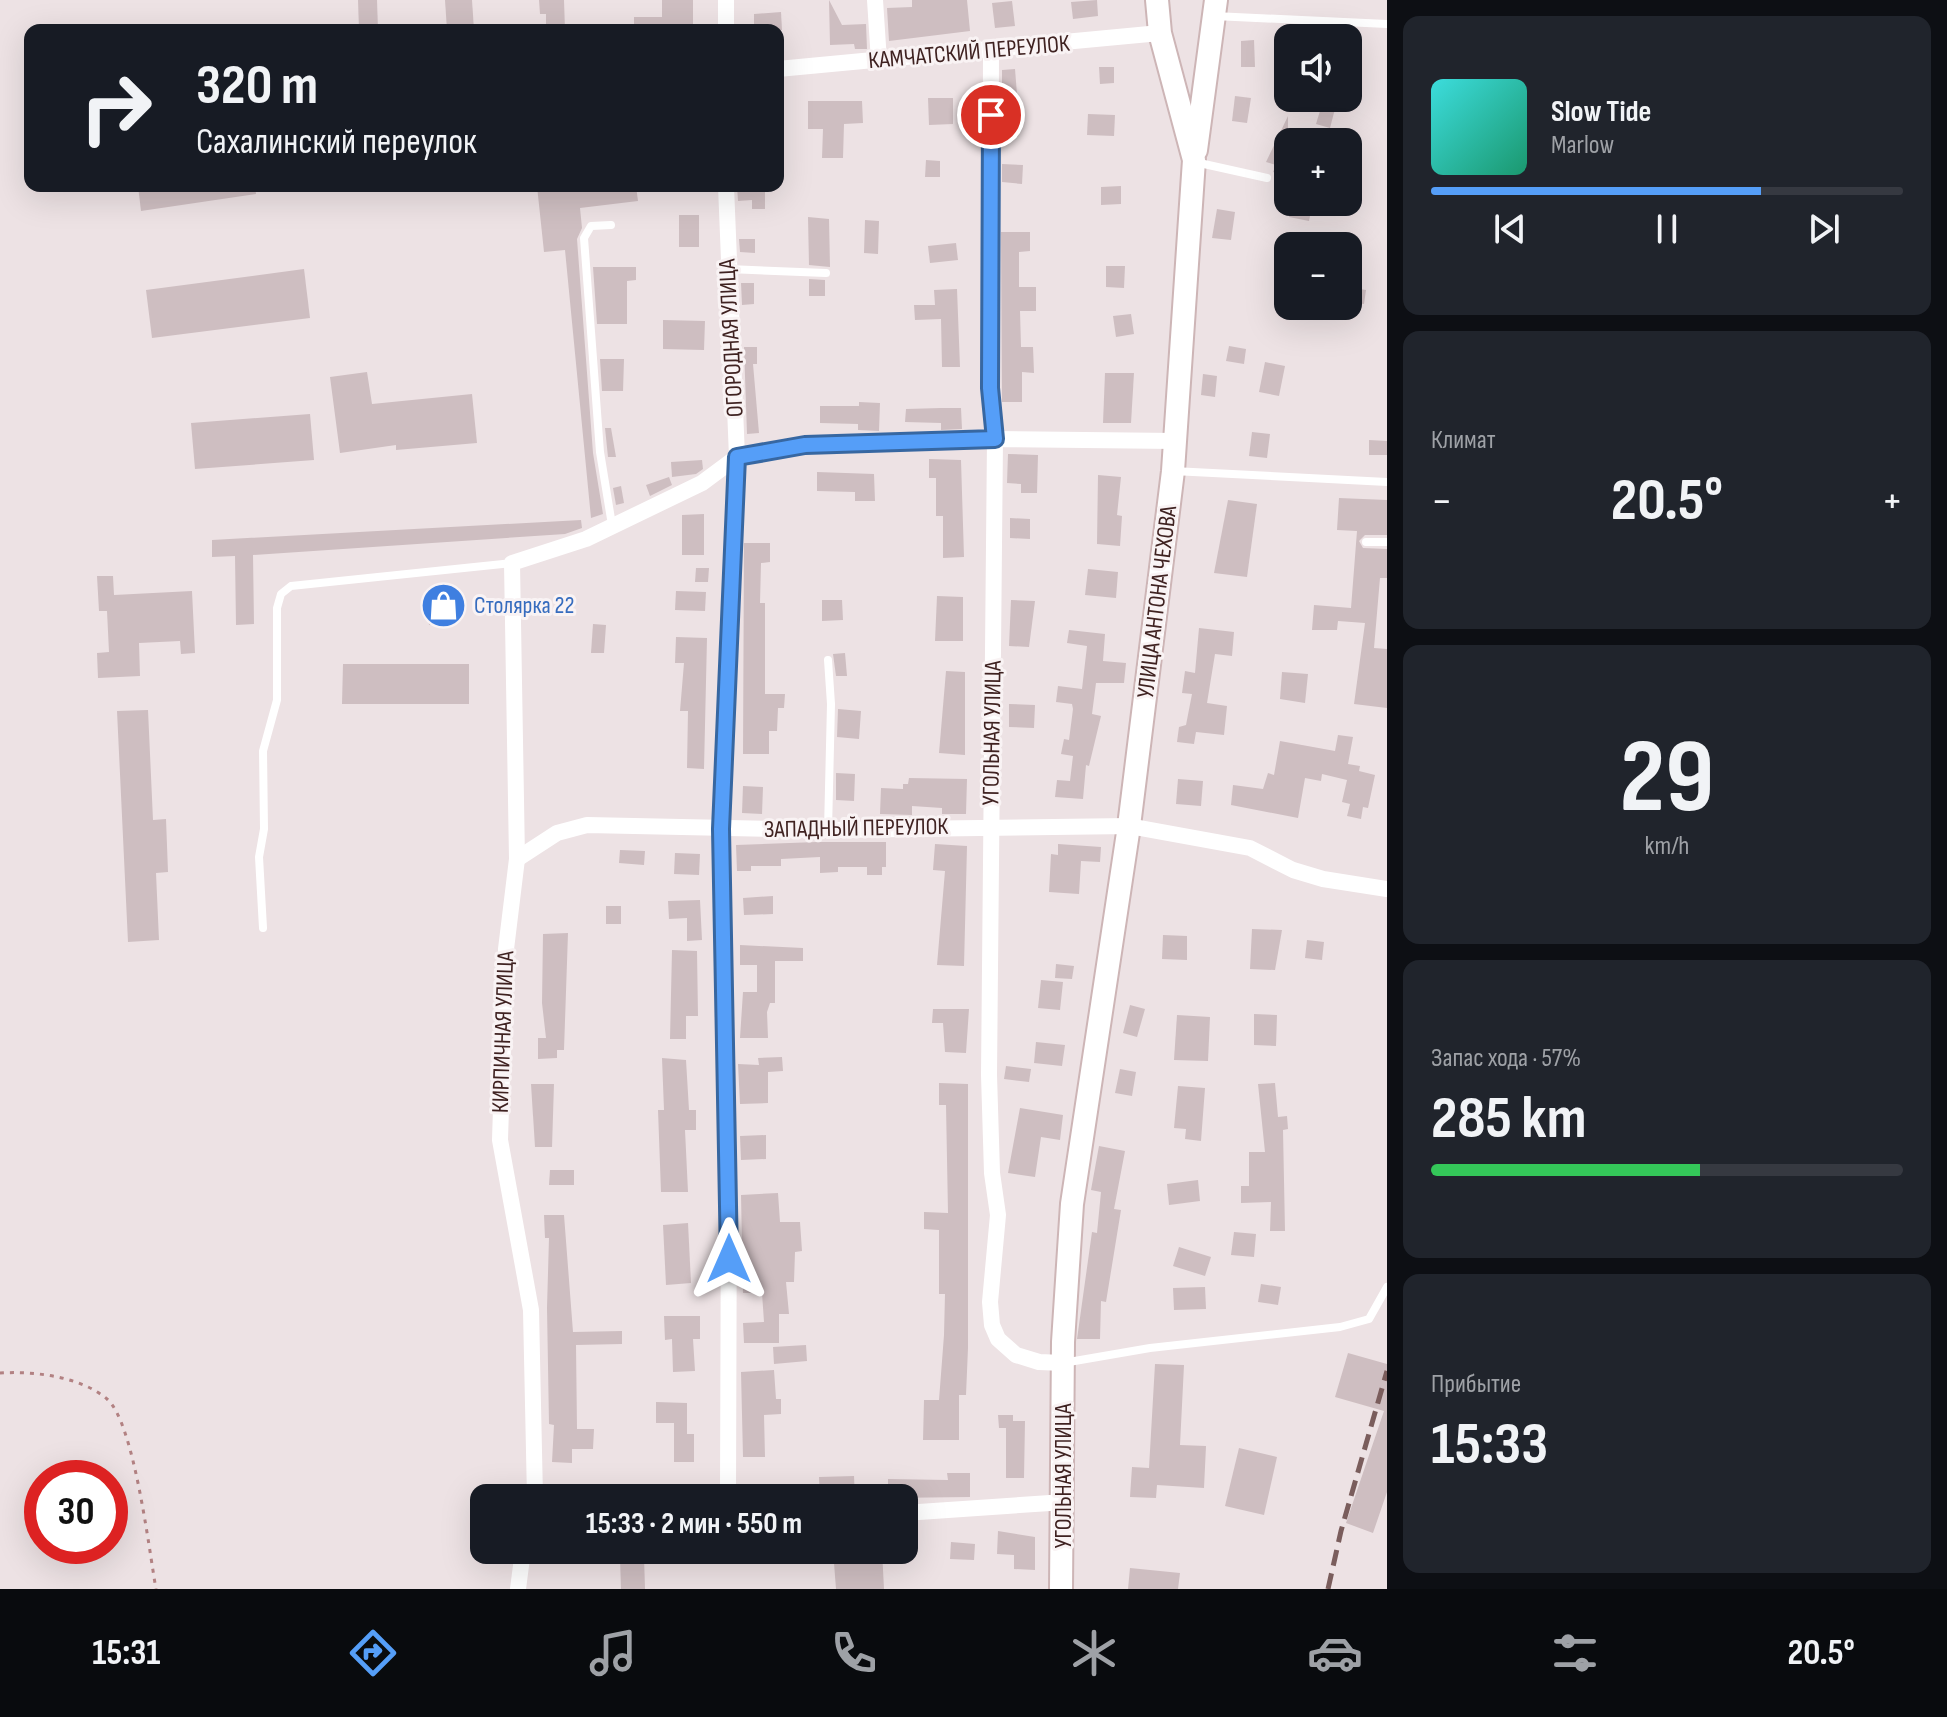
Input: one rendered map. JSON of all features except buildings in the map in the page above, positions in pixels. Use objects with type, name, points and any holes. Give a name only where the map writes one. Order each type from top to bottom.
[{"type":"street","points":[[726,0],[726,24]]},
{"type":"street","points":[[875,0],[879,61]]},
{"type":"street","name":"УЛИЦА АНТОНА ЧЕХОВА","points":[[1072,1204],[1129,826],[1176,441],[1194,161],[1160,33],[1157,0]]},
{"type":"street","points":[[1194,161],[1215,8]]},
{"type":"street","name":"КАМЧАТСКИЙ ПЕРЕУЛОК","points":[[784,69],[1160,33]]},
{"type":"street","name":"УГОЛЬНАЯ УЛИЦА","points":[[991,51],[990,388],[995,439],[989,1075],[992,1173],[998,1215],[990,1302],[992,1325],[998,1339],[1016,1355],[1039,1362],[1063,1363]]},
{"type":"street","name":"ОГОРОДНАЯ УЛИЦА","points":[[726,192],[737,457],[721,829],[729,1170],[728,1484]]},
{"type":"street","points":[[512,563],[573,545],[702,483],[737,457],[805,445],[995,439],[1176,441]]},
{"type":"street","name":"КИРПИЧНАЯ УЛИЦА","points":[[512,563],[517,859],[506,949],[499,1113],[503,1167],[531,1310],[535,1484]]},
{"type":"street","name":"ЗАПАДНЫЙ ПЕРЕУЛОК","points":[[517,859],[541,840],[572,827],[828,830],[1129,826],[1250,848],[1308,874],[1387,889]]},
{"type":"street","name":"УГОЛЬНАЯ УЛИЦА","points":[[1061,1589],[1065,1502],[1063,1363],[1072,1204]]},
{"type":"street","points":[[918,1512],[1065,1502]]},
{"type":"street","points":[[518,1589],[521,1564]]},
{"type":"lane","points":[[1215,8],[1387,24]]},
{"type":"lane","points":[[1194,161],[1267,178]]},
{"type":"lane","points":[[611,225],[591,226],[584,238],[600,452],[612,525]]},
{"type":"lane","points":[[727,269],[826,273]]},
{"type":"lane","points":[[1173,471],[1387,482]]},
{"type":"lane","points":[[1366,542],[1387,542]]},
{"type":"lane","points":[[263,928],[259,857],[264,829],[262,768],[266,739],[276,712],[277,608],[281,594],[291,586],[512,563]]},
{"type":"lane","points":[[828,660],[831,704],[828,830]]},
{"type":"lane","points":[[1063,1363],[1150,1348],[1340,1327],[1369,1319],[1387,1287]]},
{"type":"path","points":[[0,1373],[65,1380],[108,1400],[128,1439],[156,1589]]},
{"type":"railway","points":[[1328,1589],[1341,1531],[1387,1371]]},
{"type":"place","name":"Столярка 22","points":[[443,605]]},
{"type":"route","points":[[729,1259],[721,829],[737,457],[805,445],[995,439],[990,388],[993,370],[991,115]]}]
